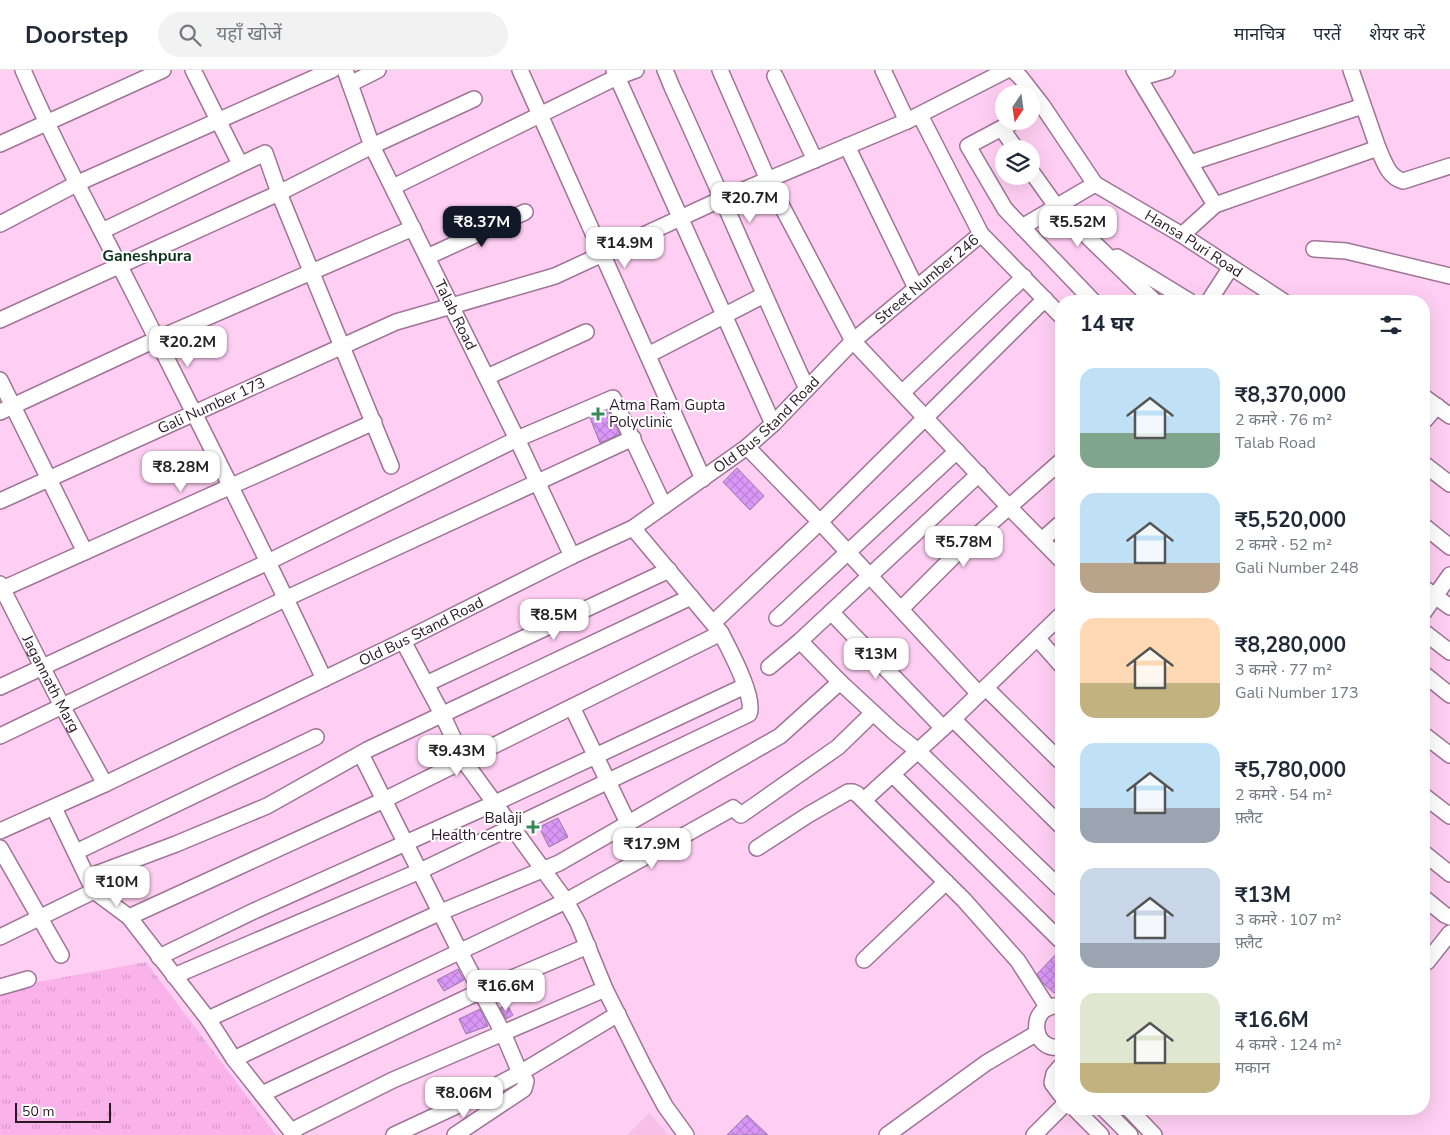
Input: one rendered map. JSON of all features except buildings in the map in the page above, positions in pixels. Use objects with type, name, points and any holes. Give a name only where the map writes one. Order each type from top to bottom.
[{"type":"street","points":[[23,70],[46,122],[287,598],[324,679]]},
{"type":"street","points":[[0,144],[163,70]]},
{"type":"street","points":[[194,70],[240,164]]},
{"type":"street","points":[[0,224],[78,183],[332,70]]},
{"type":"street","points":[[348,77],[378,70]]},
{"type":"street","points":[[520,70],[703,479]]},
{"type":"street","points":[[393,187],[540,115],[615,74],[636,70]]},
{"type":"street","points":[[666,70],[807,389]]},
{"type":"street","points":[[720,70],[768,180],[853,341],[1055,554]]},
{"type":"street","points":[[883,70],[914,118],[981,234]]},
{"type":"street","name":"Gali Number 173","points":[[0,501],[396,322],[556,276],[723,198],[914,118],[1006,70]]},
{"type":"street","name":"Hansa Puri Road","points":[[1013,70],[1024,85]]},
{"type":"street","points":[[1167,70],[1137,74],[1215,205]]},
{"type":"street","points":[[1351,70],[1378,148],[1389,171],[1396,179],[1403,181],[1450,166]]},
{"type":"street","points":[[615,74],[773,424]]},
{"type":"street","points":[[776,76],[815,160]]},
{"type":"street","name":"Talab Road","points":[[348,77],[372,146],[517,439],[572,556]]},
{"type":"street","points":[[0,320],[279,193],[372,146],[474,99]]},
{"type":"street","points":[[1190,163],[1363,106]]},
{"type":"street","name":"Hansa Puri Road","points":[[1040,113],[1095,184],[1182,235],[1274,295]]},
{"type":"street","points":[[999,130],[968,146],[1005,209],[1087,295]]},
{"type":"street","points":[[847,146],[916,288]]},
{"type":"street","points":[[1182,235],[1215,205],[1378,148]]},
{"type":"street","points":[[102,231],[265,153],[279,193],[391,466]]},
{"type":"street","points":[[1040,184],[1056,206],[1148,295]]},
{"type":"street","points":[[1022,227],[1095,184]]},
{"type":"street","points":[[427,256],[525,212]]},
{"type":"street","points":[[7,409],[156,339],[413,228]]},
{"type":"street","name":"Street Number 246","points":[[853,341],[981,234],[1055,310]]},
{"type":"street","points":[[1094,243],[1180,295]]},
{"type":"street","points":[[1314,249],[1346,251],[1450,276]]},
{"type":"street","points":[[1212,295],[1230,267]]},
{"type":"street","points":[[903,392],[1024,277]]},
{"type":"street","points":[[648,355],[764,295]]},
{"type":"street","points":[[129,917],[384,800],[464,761],[572,707],[717,628],[820,522],[1045,299]]},
{"type":"street","points":[[486,377],[586,332]]},
{"type":"street","name":"Old Bus Stand Road","points":[[0,831],[106,784],[633,528],[747,447],[773,424],[853,341]]},
{"type":"street","points":[[0,380],[7,409],[50,479],[84,552]]},
{"type":"street","points":[[0,687],[268,562],[517,439],[613,398],[664,506]]},
{"type":"street","points":[[1430,401],[1450,416]]},
{"type":"street","points":[[1430,414],[1437,406]]},
{"type":"street","points":[[1,588],[374,422]]},
{"type":"street","points":[[0,736],[287,598],[633,438]]},
{"type":"street","points":[[747,447],[982,691],[1055,757]]},
{"type":"street","points":[[777,618],[957,450]]},
{"type":"street","points":[[901,609],[957,553],[1055,466]]},
{"type":"street","points":[[1430,469],[1450,484]]},
{"type":"street","points":[[768,667],[800,641],[979,474]]},
{"type":"street","points":[[174,976],[420,871],[750,714],[751,707],[745,686],[717,628],[633,528]]},
{"type":"street","points":[[1042,540],[1055,528]]},
{"type":"street","points":[[1430,531],[1450,547]]},
{"type":"street","points":[[426,684],[669,570]]},
{"type":"street","points":[[1430,591],[1450,575]]},
{"type":"street","name":"Jagannath Marg","points":[[1,588],[62,706],[106,784]]},
{"type":"street","points":[[1430,593],[1450,607]]},
{"type":"street","points":[[0,936],[39,918],[91,884],[267,806],[361,754],[442,714],[691,597]]},
{"type":"street","points":[[830,612],[1055,821]]},
{"type":"street","points":[[864,800],[893,775],[1055,621]]},
{"type":"street","points":[[1430,637],[1450,652]]},
{"type":"street","points":[[1038,639],[1055,658]]},
{"type":"street","points":[[403,641],[442,714],[464,761],[566,901],[578,923],[605,989],[664,1106],[686,1135]]},
{"type":"street","points":[[800,641],[840,682],[894,732],[918,751],[1055,883]]},
{"type":"street","points":[[1430,679],[1450,695]]},
{"type":"street","points":[[208,1019],[441,912],[559,863],[780,736],[840,682]]},
{"type":"street","points":[[159,957],[254,910],[495,803],[745,686]]},
{"type":"street","points":[[572,707],[628,823]]},
{"type":"street","points":[[234,1059],[459,950],[566,901],[733,808],[740,815],[838,746],[873,712]]},
{"type":"street","points":[[76,852],[316,737]]},
{"type":"street","points":[[1430,740],[1450,755]]},
{"type":"street","points":[[361,754],[459,950],[503,1032],[520,1073],[526,1081],[524,1089],[455,1135]]},
{"type":"street","points":[[893,775],[1055,935]]},
{"type":"street","points":[[757,848],[808,815],[848,792],[853,792],[864,800],[946,882],[1018,961],[1055,1007],[1040,1014],[1037,1020],[1037,1033],[1045,1044],[1055,1046]]},
{"type":"street","points":[[1430,801],[1450,816]]},
{"type":"street","points":[[54,808],[91,884],[129,917],[208,1019],[234,1059],[293,1133],[392,1080],[605,989]]},
{"type":"street","points":[[0,848],[61,955]]},
{"type":"street","points":[[1430,858],[1450,874]]},
{"type":"street","points":[[864,960],[946,882]]},
{"type":"street","points":[[1430,903],[1450,917]]},
{"type":"street","points":[[1430,957],[1450,933]]},
{"type":"street","points":[[262,1094],[481,991],[588,946]]},
{"type":"street","points":[[0,988],[28,979]]},
{"type":"street","points":[[394,1135],[467,1101],[520,1073],[618,1014]]},
{"type":"street","points":[[892,1134],[986,1063],[1037,1033]]},
{"type":"street","points":[[1055,1073],[1052,1083],[1055,1087]]},
{"type":"street","points":[[1034,1135],[1055,1114]]},
{"type":"street","points":[[1081,1115],[1101,1135]]},
{"type":"street","points":[[1110,1115],[1130,1135]]},
{"type":"street","points":[[1135,1115],[1154,1135]]},
{"type":"shaded area","points":[[649,1113],[669,1135],[627,1135]]},
{"type":"green space","points":[[146,962],[276,1135],[0,1135],[0,989]]},
{"type":"place","name":"Atma Ram Gupta Polyclinic","points":[[598,414]]},
{"type":"place","name":"Balaji Health centre","points":[[533,827]]},
{"type":"district","name":"Ganeshpura","points":[[147,255]]}]
